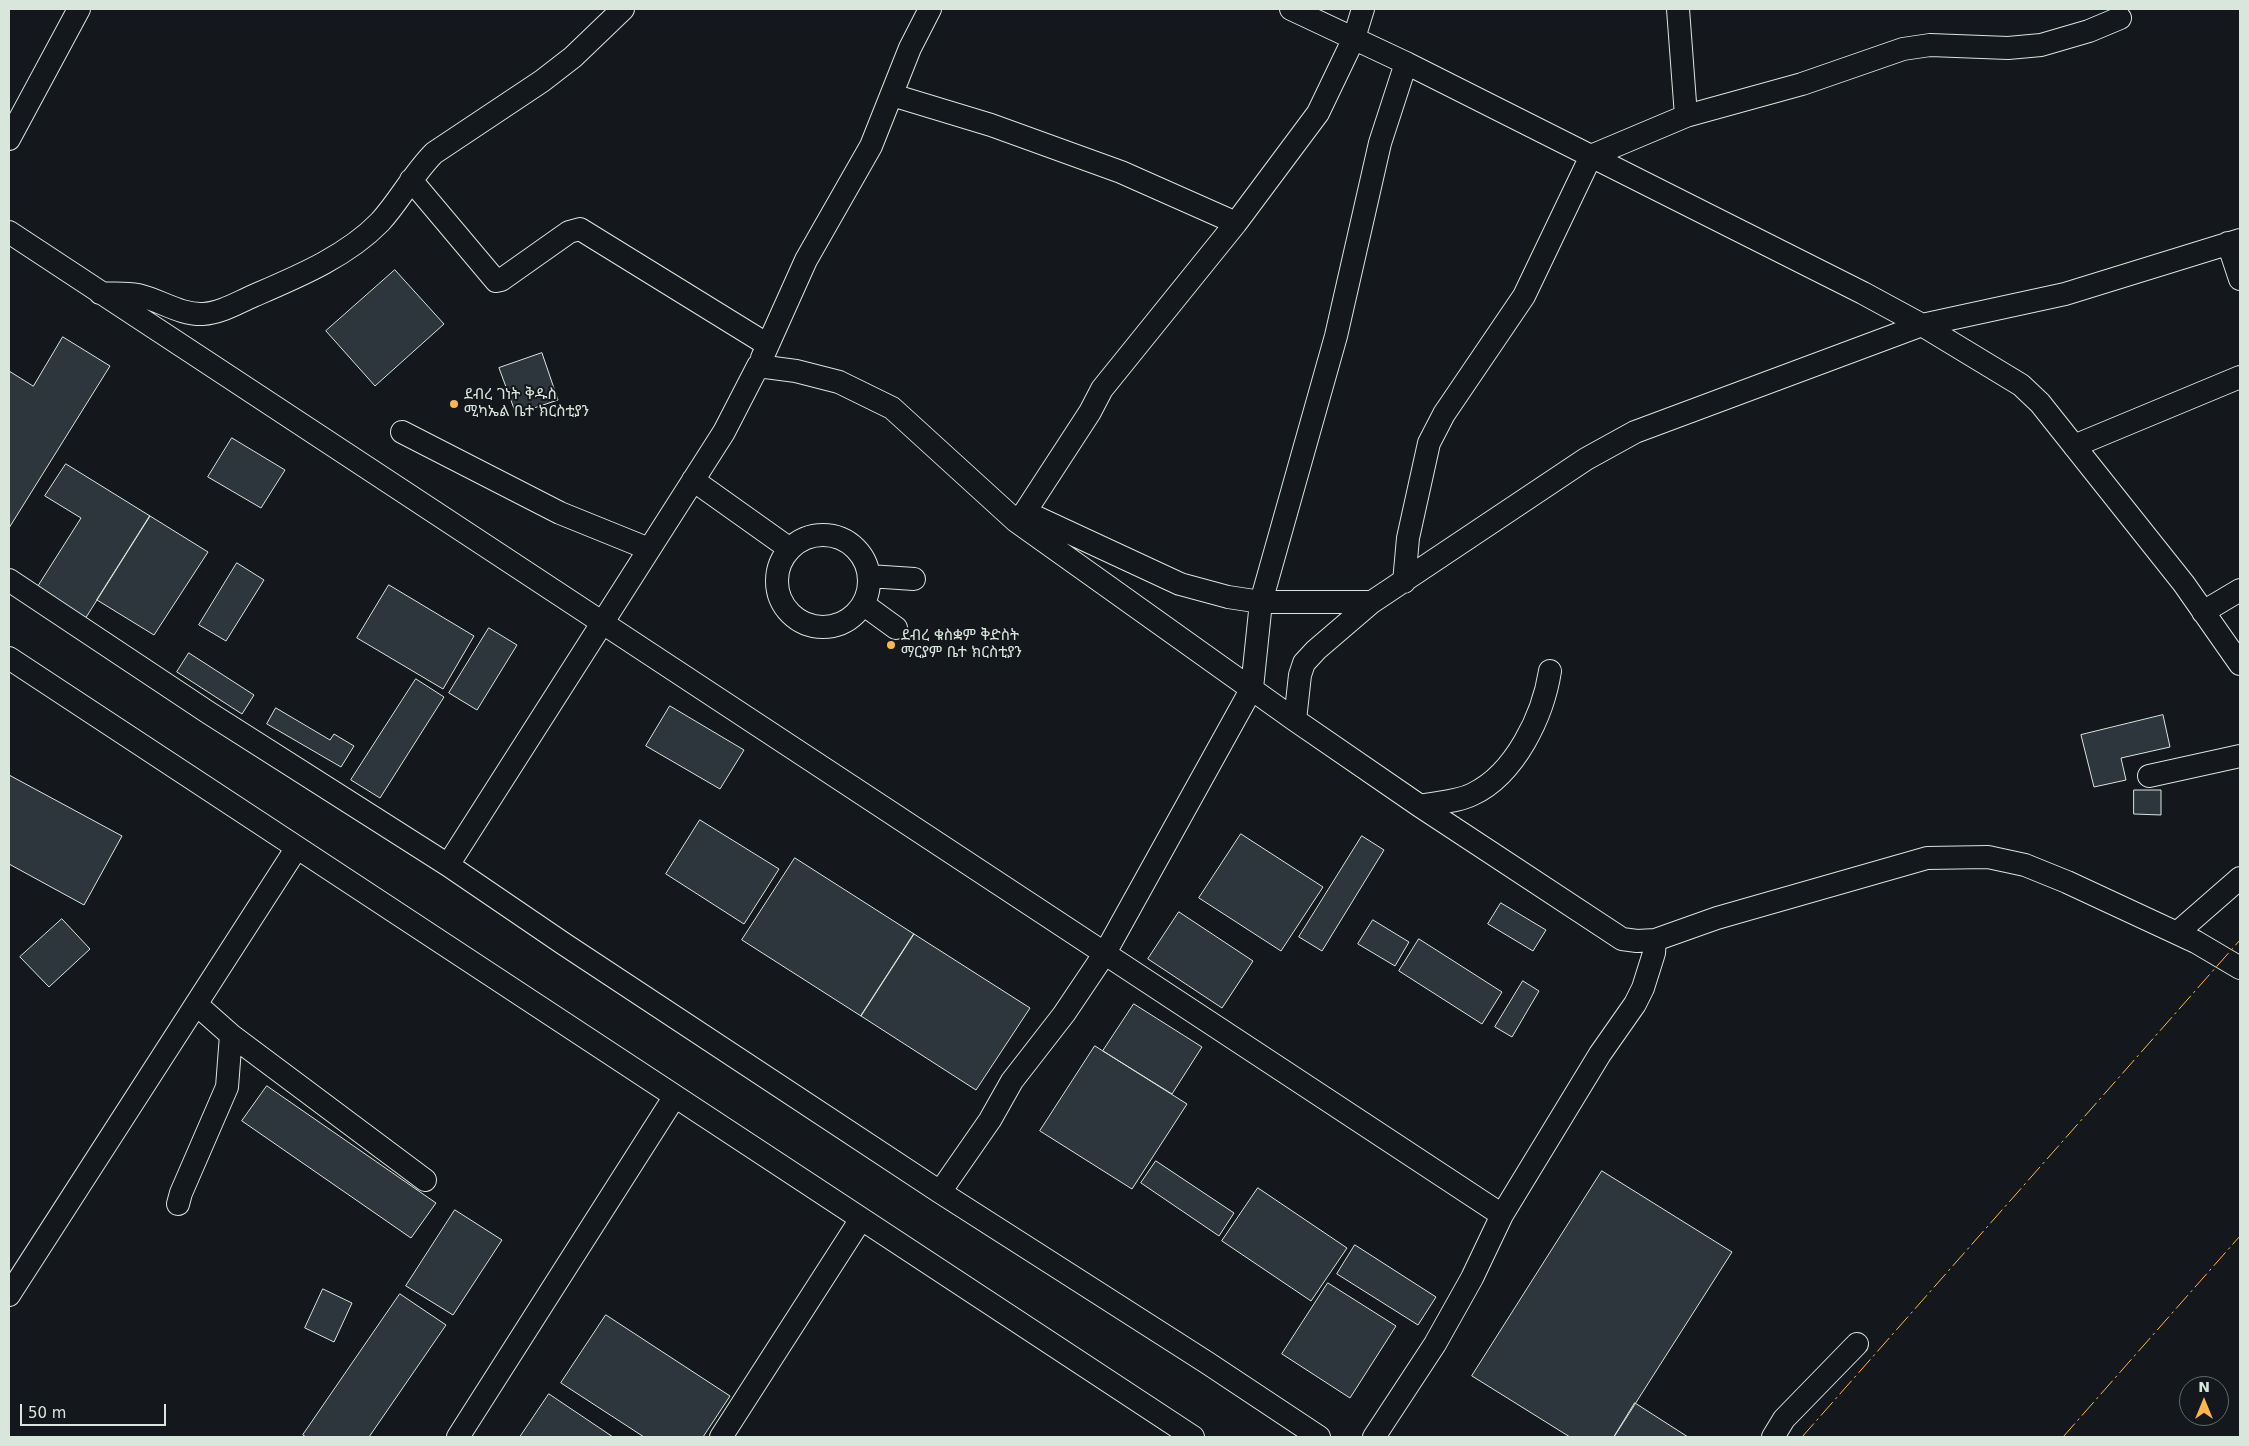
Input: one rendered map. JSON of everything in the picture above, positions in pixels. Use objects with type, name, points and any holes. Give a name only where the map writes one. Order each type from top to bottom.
[{"type":"street","points":[[9,139],[79,9]]},
{"type":"street","points":[[100,293],[137,295],[186,312],[204,314],[222,310],[293,278],[333,257],[356,242],[379,222],[419,168],[434,153],[542,81],[573,57],[623,9]]},
{"type":"street","points":[[448,865],[724,432],[758,366],[806,260],[871,146],[910,48],[930,9]]},
{"type":"street","points":[[1291,9],[1406,63],[1863,293],[2021,385],[2040,403],[2184,584],[2240,664]]},
{"type":"street","points":[[1020,516],[1090,412],[1102,390],[1236,223],[1318,113],[1354,38],[1364,9]]},
{"type":"street","points":[[1678,9],[1686,116]]},
{"type":"street","points":[[1404,582],[1408,538],[1429,443],[1444,414],[1524,296],[1591,156],[1686,116],[1802,84],[1903,49],[1930,45],[2008,48],[2041,45],[2089,31],[2120,18]]},
{"type":"street","points":[[940,1192],[990,1120],[1012,1082],[1064,1014],[1105,953],[1252,688],[1261,602],[1336,336],[1380,143],[1406,63]]},
{"type":"street","points":[[892,95],[991,125],[1122,172],[1236,223]]},
{"type":"street","points":[[410,180],[496,281],[502,280],[569,232],[580,228],[768,345]]},
{"type":"street","points":[[9,232],[1502,1215]]},
{"type":"street","points":[[1295,720],[1300,674],[1304,663],[1316,650],[1372,602],[1586,459],[1635,432],[1922,326],[2065,294],[2234,242],[2240,279]]},
{"type":"street","points":[[758,366],[796,371],[839,382],[892,408],[1020,516],[1295,720],[1420,806],[1622,939],[1637,941],[1655,940],[1717,918],[1927,858],[1988,856],[2025,865],[2067,882],[2177,933],[2240,968]]},
{"type":"street","points":[[2074,446],[2240,377]]},
{"type":"street","points":[[402,432],[560,513],[649,549]]},
{"type":"street","points":[[693,480],[790,549]]},
{"type":"street","points":[[1020,516],[1180,584],[1228,597],[1261,602],[1372,602]]},
{"type":"street","points":[[831,535],[842,538],[859,552],[865,561],[869,576],[868,594],[863,604],[848,620],[827,627],[816,627],[795,618],[781,601],[778,590],[778,568],[783,558],[790,549],[808,537],[831,535]]},
{"type":"street","points":[[869,576],[914,578]]},
{"type":"street","points":[[9,580],[209,713],[448,865],[564,944],[940,1192],[1206,1362],[1319,1437]]},
{"type":"street","points":[[2203,612],[2240,590]]},
{"type":"street","points":[[863,604],[896,628]]},
{"type":"street","points":[[9,658],[296,849],[1193,1437]]},
{"type":"street","points":[[1420,806],[1471,795],[1485,787],[1505,771],[1519,754],[1547,692],[1550,671]]},
{"type":"street","points":[[2149,776],[2240,756]]},
{"type":"street","points":[[9,1295],[296,849]]},
{"type":"street","points":[[2177,933],[2240,878]]},
{"type":"street","points":[[1374,1437],[1444,1327],[1472,1278],[1502,1215],[1600,1054],[1635,1004],[1643,988],[1654,953],[1655,940]]},
{"type":"street","points":[[196,1004],[231,1035],[425,1180]]},
{"type":"street","points":[[178,1204],[227,1087],[231,1035]]},
{"type":"street","points":[[458,1437],[675,1096]]},
{"type":"street","points":[[721,1437],[861,1219]]},
{"type":"street","points":[[1772,1437],[1784,1419],[1857,1344]]},
{"type":"building","points":[[395,270],[444,324],[375,386],[326,331]]},
{"type":"building","points":[[63,337],[110,366],[9,528],[9,371],[33,386]]},
{"type":"building","points":[[542,353],[558,400],[516,414],[499,368]]},
{"type":"building","points":[[232,438],[285,470],[261,508],[208,477]]},
{"type":"building","points":[[66,464],[150,516],[85,619],[36,589],[81,518],[45,496]]},
{"type":"building","points":[[150,516],[208,552],[154,635],[97,600]]},
{"type":"building","points":[[237,563],[264,580],[226,641],[199,625]]},
{"type":"building","points":[[389,585],[474,636],[443,689],[357,638]]},
{"type":"building","points":[[489,628],[517,645],[477,710],[449,693]]},
{"type":"building","points":[[189,653],[254,695],[242,714],[177,672]]},
{"type":"building","points":[[416,679],[444,697],[380,798],[351,780]]},
{"type":"building","points":[[670,706],[744,750],[720,789],[646,746]]},
{"type":"building","points":[[276,708],[330,740],[334,734],[354,746],[341,767],[267,724]]},
{"type":"building","points":[[2163,715],[2170,747],[2121,758],[2126,780],[2094,787],[2081,735]]},
{"type":"building","points":[[9,775],[122,836],[84,905],[9,864]]},
{"type":"building","points":[[2134,790],[2161,790],[2161,815],[2134,814]]},
{"type":"building","points":[[700,820],[779,869],[744,924],[666,874]]},
{"type":"building","points":[[1241,834],[1323,887],[1281,951],[1199,898]]},
{"type":"building","points":[[1362,836],[1384,850],[1322,951],[1299,937]]},
{"type":"building","points":[[795,858],[914,934],[861,1016],[742,940]]},
{"type":"building","points":[[1501,903],[1546,930],[1533,951],[1488,924]]},
{"type":"building","points":[[1179,912],[1253,961],[1222,1008],[1148,959]]},
{"type":"building","points":[[62,919],[90,949],[49,987],[20,957]]},
{"type":"building","points":[[1373,920],[1409,942],[1395,966],[1358,944]]},
{"type":"building","points":[[914,934],[1030,1008],[976,1090],[861,1016]]},
{"type":"building","points":[[1419,939],[1502,992],[1482,1024],[1399,971]]},
{"type":"building","points":[[1523,981],[1539,991],[1512,1037],[1495,1027]]},
{"type":"building","points":[[1134,1004],[1202,1047],[1172,1094],[1103,1051]]},
{"type":"building","points":[[1095,1046],[1187,1104],[1132,1189],[1040,1131]]},
{"type":"building","points":[[267,1086],[436,1203],[411,1238],[242,1121]]},
{"type":"building","points":[[1156,1161],[1234,1213],[1219,1236],[1141,1183]]},
{"type":"building","points":[[1602,1171],[1732,1252],[1614,1437],[1570,1437],[1472,1376]]},
{"type":"building","points":[[1258,1188],[1347,1248],[1311,1301],[1222,1241]]},
{"type":"building","points":[[455,1210],[502,1240],[453,1315],[406,1286]]},
{"type":"building","points":[[1355,1245],[1436,1297],[1418,1325],[1337,1274]]},
{"type":"building","points":[[1328,1283],[1396,1326],[1350,1398],[1282,1354]]},
{"type":"building","points":[[323,1289],[352,1303],[334,1342],[305,1328]]},
{"type":"building","points":[[400,1294],[446,1325],[369,1437],[306,1437],[303,1435]]},
{"type":"building","points":[[606,1315],[730,1396],[703,1437],[644,1437],[561,1383]]},
{"type":"building","points":[[549,1394],[613,1437],[520,1437]]},
{"type":"building","points":[[1635,1403],[1688,1437],[1614,1437]]},
{"type":"power","points":[[1802,1437],[2240,940]]},
{"type":"power","points":[[2063,1437],[2240,1236]]},
{"type":"place","name":"ደብረ ገነት ቅዱስ ሚካኤል ቤተ ክርስቲያን","points":[[454,404]]},
{"type":"place","name":"ደብረ ቁስቋም ቅድስት ማርያም ቤተ ክርስቲያን","points":[[891,645]]}]
